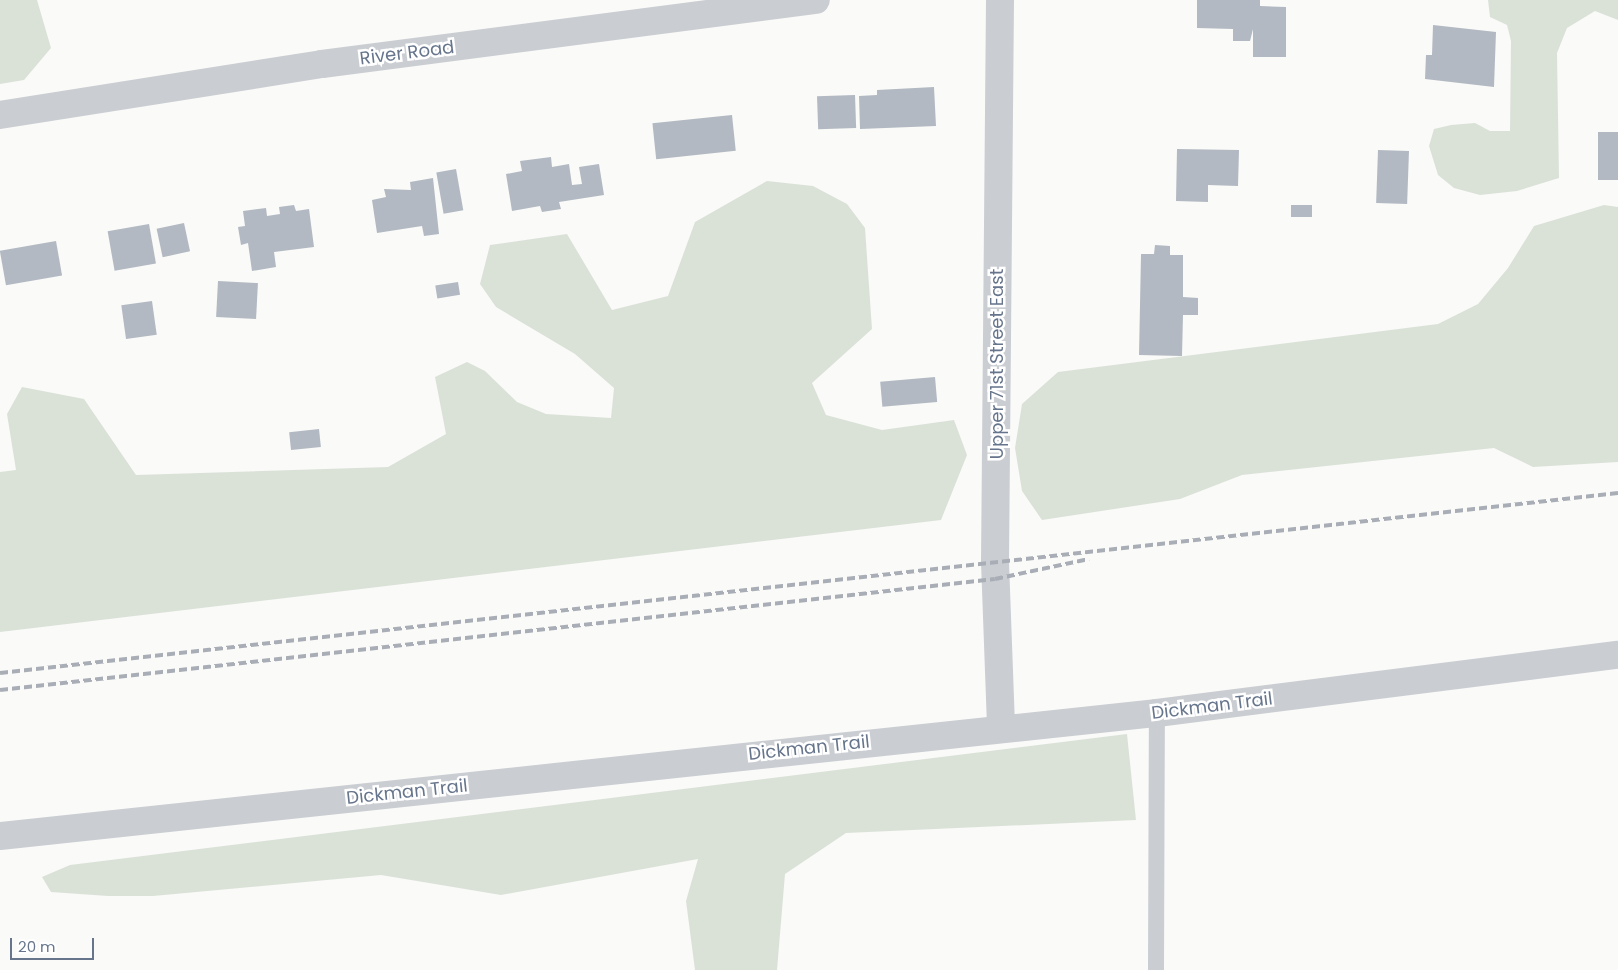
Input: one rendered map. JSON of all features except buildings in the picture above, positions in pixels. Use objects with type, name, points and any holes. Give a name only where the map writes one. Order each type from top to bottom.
[{"type":"street","name":"River Road","points":[[0,114],[322,64],[816,0]]},
{"type":"street","name":"Upper 71st Street East","points":[[1000,0],[995,562],[1002,728]]},
{"type":"street","name":"Dickman Trail","points":[[0,836],[1157,713],[1618,655]]},
{"type":"lane","points":[[1156,970],[1157,713]]},
{"type":"shaded area","points":[[0,0],[37,0],[51,48],[24,80],[0,84]]},
{"type":"shaded area","points":[[1488,0],[1618,0],[1618,20],[1595,11],[1567,28],[1557,53],[1559,178],[1517,191],[1480,195],[1454,188],[1438,175],[1429,146],[1434,129],[1451,125],[1475,123],[1490,131],[1510,131],[1511,41],[1507,25],[1490,17]]},
{"type":"shaded area","points":[[767,181],[813,186],[847,204],[865,228],[872,329],[812,383],[826,415],[882,430],[954,420],[967,455],[941,520],[0,632],[0,472],[16,470],[7,414],[22,387],[84,399],[136,475],[388,467],[446,434],[435,377],[467,362],[485,371],[517,402],[546,414],[611,418],[614,388],[575,354],[496,307],[480,284],[490,245],[567,234],[612,310],[668,296],[695,222]]},
{"type":"shaded area","points":[[1604,205],[1618,207],[1618,462],[1533,467],[1494,448],[1242,475],[1180,499],[1042,520],[1022,491],[1015,448],[1022,404],[1058,372],[1438,324],[1478,304],[1508,268],[1534,226]]},
{"type":"shaded area","points":[[1127,734],[1136,820],[846,833],[785,874],[777,970],[695,970],[686,901],[698,859],[501,895],[381,875],[153,896],[108,896],[51,892],[42,877],[70,865]]},
{"type":"railway","points":[[0,673],[1618,493]]},
{"type":"railway","points":[[0,690],[995,579],[1089,559]]}]
